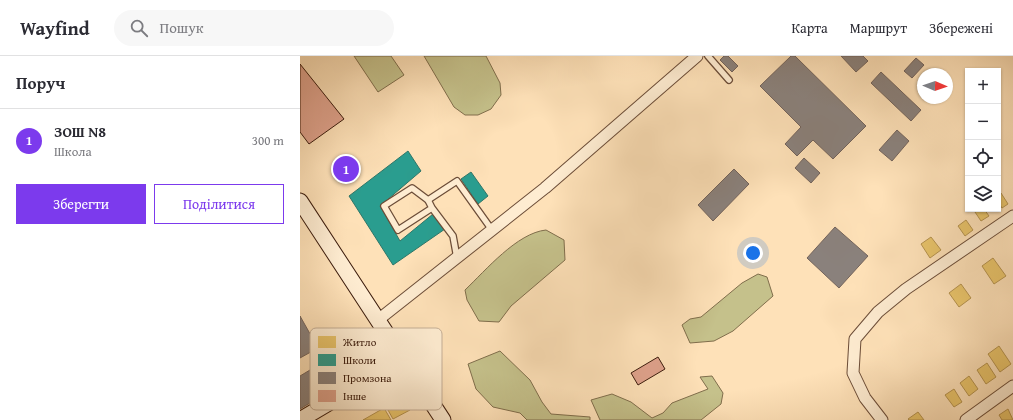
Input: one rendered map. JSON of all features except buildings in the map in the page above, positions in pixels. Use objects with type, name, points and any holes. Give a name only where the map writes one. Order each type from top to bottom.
[{"type":"street","points":[[378,320],[545,188],[697,56]]},
{"type":"street","points":[[300,201],[383,328]]},
{"type":"street","points":[[882,420],[865,398],[852,373],[855,339],[878,312],[906,289],[1013,216]]},
{"type":"street","points":[[966,420],[1013,386]]},
{"type":"street","points":[[300,420],[317,410]]},
{"type":"street","points":[[436,410],[443,420]]},
{"type":"lane","points":[[708,56],[729,80]]},
{"type":"lane","points":[[428,200],[457,181],[492,230]]},
{"type":"lane","points":[[432,208],[398,230],[384,206],[412,188],[428,200],[432,208],[453,236],[457,258]]},
{"type":"shaded area","points":[[354,56],[391,56],[404,75],[378,92]]},
{"type":"shaded area","points":[[424,56],[486,56],[500,83],[501,95],[491,109],[478,115],[465,115],[454,107]]},
{"type":"shaded area","points":[[546,230],[564,240],[565,260],[511,306],[499,322],[479,321],[467,300],[465,290],[492,263],[513,245],[535,233]]},
{"type":"shaded area","points":[[758,274],[767,277],[773,296],[733,331],[714,341],[690,343],[682,325],[690,319],[701,317],[742,283]]},
{"type":"shaded area","points":[[500,351],[530,380],[542,402],[551,414],[590,417],[590,420],[527,420],[520,413],[493,407],[476,389],[468,364]]},
{"type":"shaded area","points":[[712,376],[723,393],[721,404],[701,420],[600,420],[591,400],[612,394],[631,402],[652,418],[663,413],[672,403],[708,389],[700,377]]},
{"type":"place","name":"ЗОШ N8","points":[[346,169]]}]
